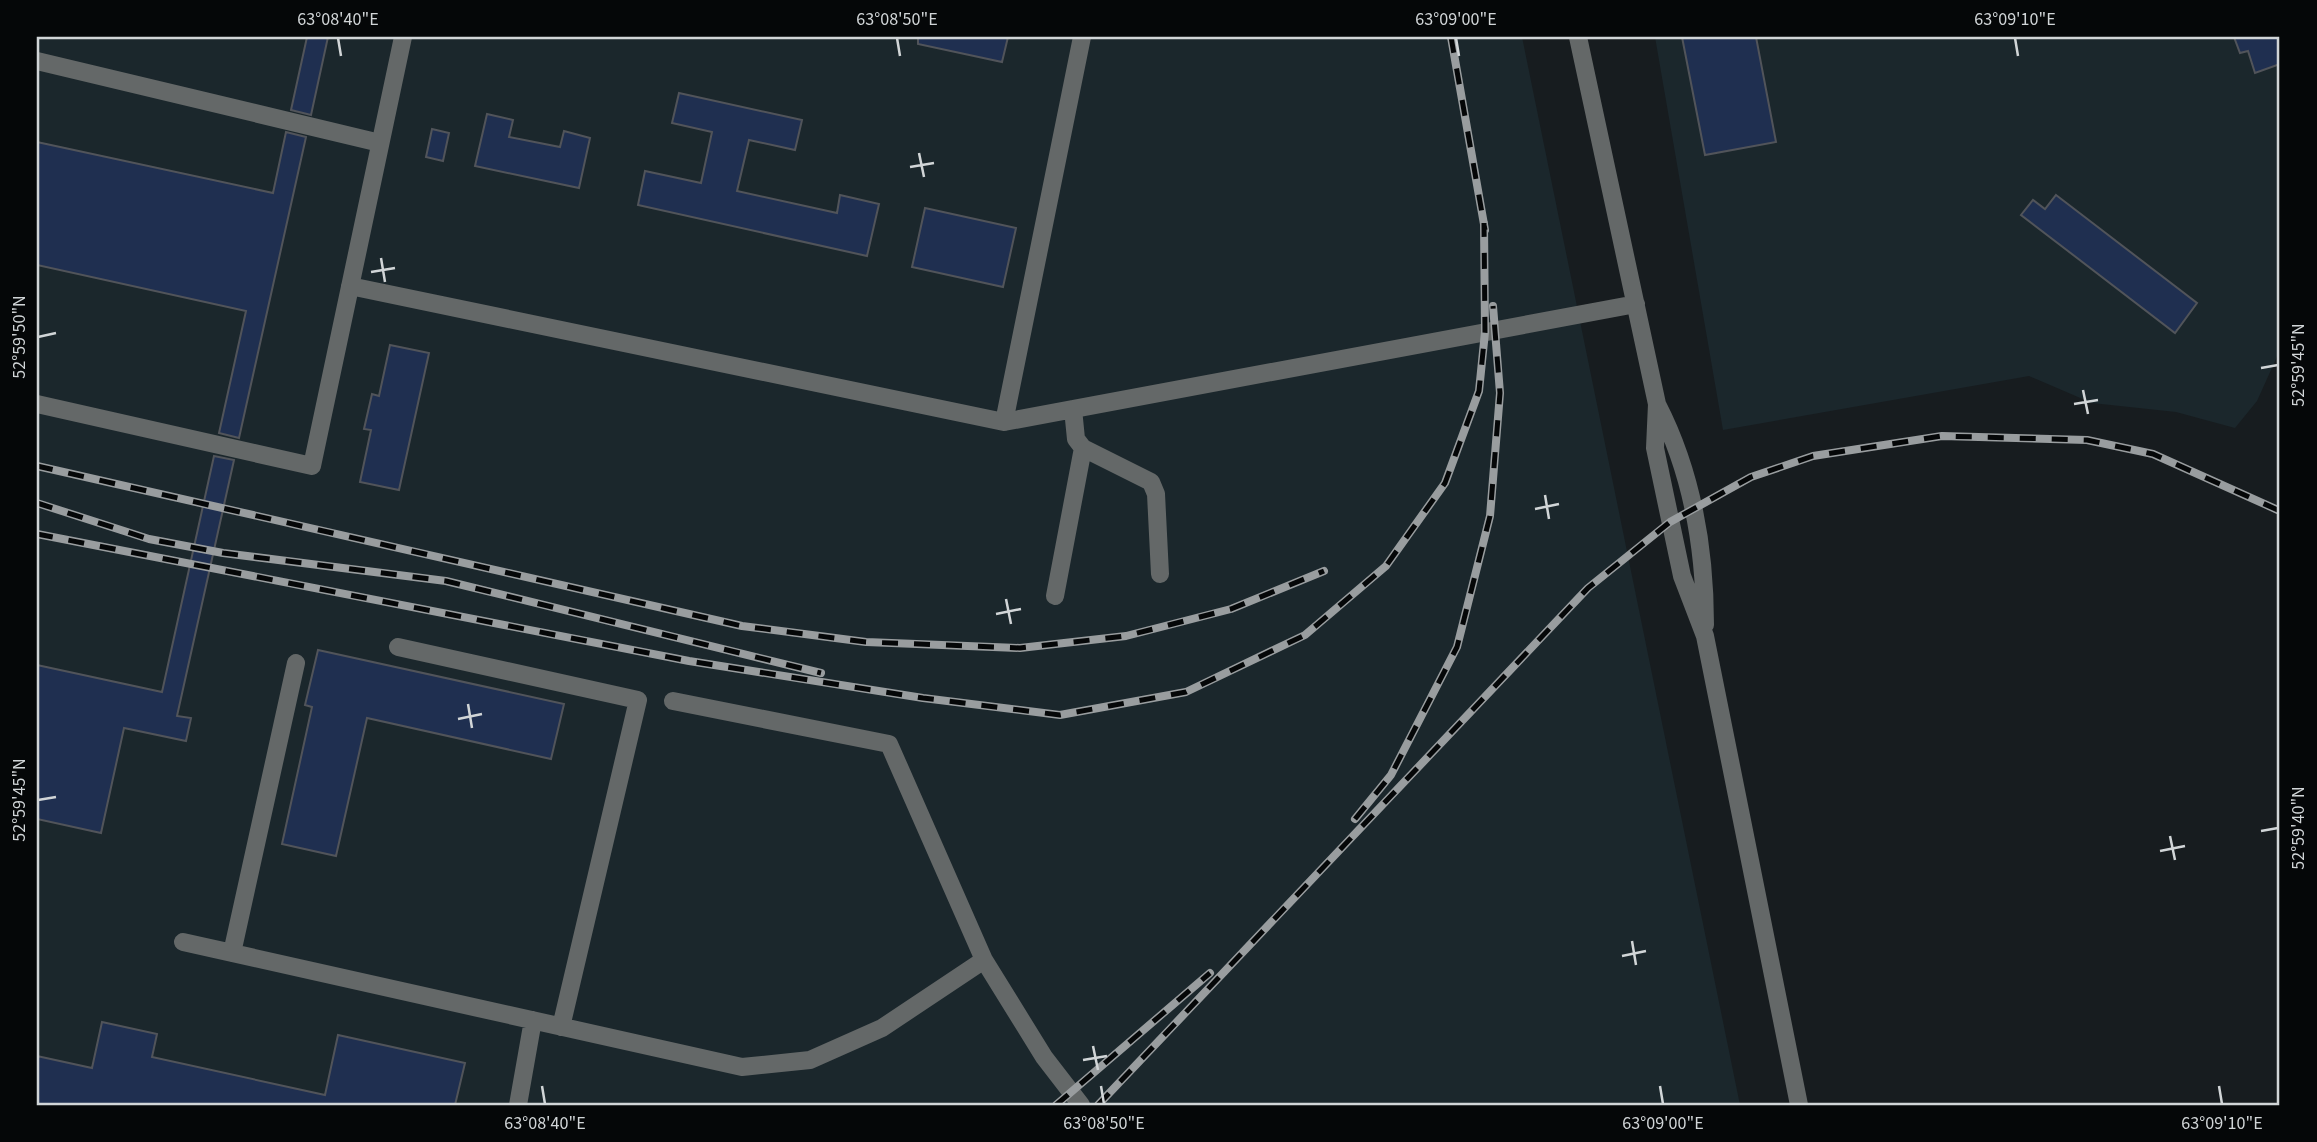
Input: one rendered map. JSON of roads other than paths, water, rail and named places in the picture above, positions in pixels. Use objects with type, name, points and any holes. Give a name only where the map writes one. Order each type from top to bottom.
[{"type":"street","points":[[37,404],[312,466],[403,37]]},
{"type":"street","points":[[1004,422],[1082,37]]},
{"type":"street","points":[[1578,37],[1657,404],[1655,448],[1682,576],[1705,636],[1799,1105]]},
{"type":"street","points":[[37,61],[380,143]]},
{"type":"street","points":[[350,286],[1004,422],[1636,304]]},
{"type":"street","points":[[1657,404],[1677,444],[1693,510],[1705,571],[1705,636]]},
{"type":"street","points":[[1073,409],[1076,439],[1083,448],[1151,482],[1156,494],[1160,574]]},
{"type":"street","points":[[1055,596],[1083,448]]},
{"type":"street","points":[[398,647],[638,700],[561,1027]]},
{"type":"street","points":[[232,953],[296,663]]},
{"type":"street","points":[[673,701],[889,744],[984,960],[1044,1057],[1081,1105]]},
{"type":"street","points":[[183,942],[742,1067],[810,1060],[883,1028],[984,960]]},
{"type":"street","points":[[518,1105],[533,1020]]},
{"type":"railway","points":[[1451,37],[1485,230]]},
{"type":"railway","points":[[37,534],[689,661],[923,698],[1060,715],[1186,692],[1305,635],[1386,566],[1445,483],[1479,391],[1485,332],[1484,223]]},
{"type":"railway","points":[[1355,819],[1391,775],[1457,647],[1490,516],[1500,393],[1493,306]]},
{"type":"railway","points":[[1098,1105],[1588,588],[1670,522],[1751,477],[1813,456],[1942,436],[2087,440],[2153,454],[2280,511]]},
{"type":"railway","points":[[37,466],[742,626],[866,642],[1020,648],[1126,636],[1231,609],[1324,571]]},
{"type":"railway","points":[[37,503],[149,539],[223,553],[446,581],[821,673]]},
{"type":"railway","points":[[1056,1105],[1210,973]]}]
